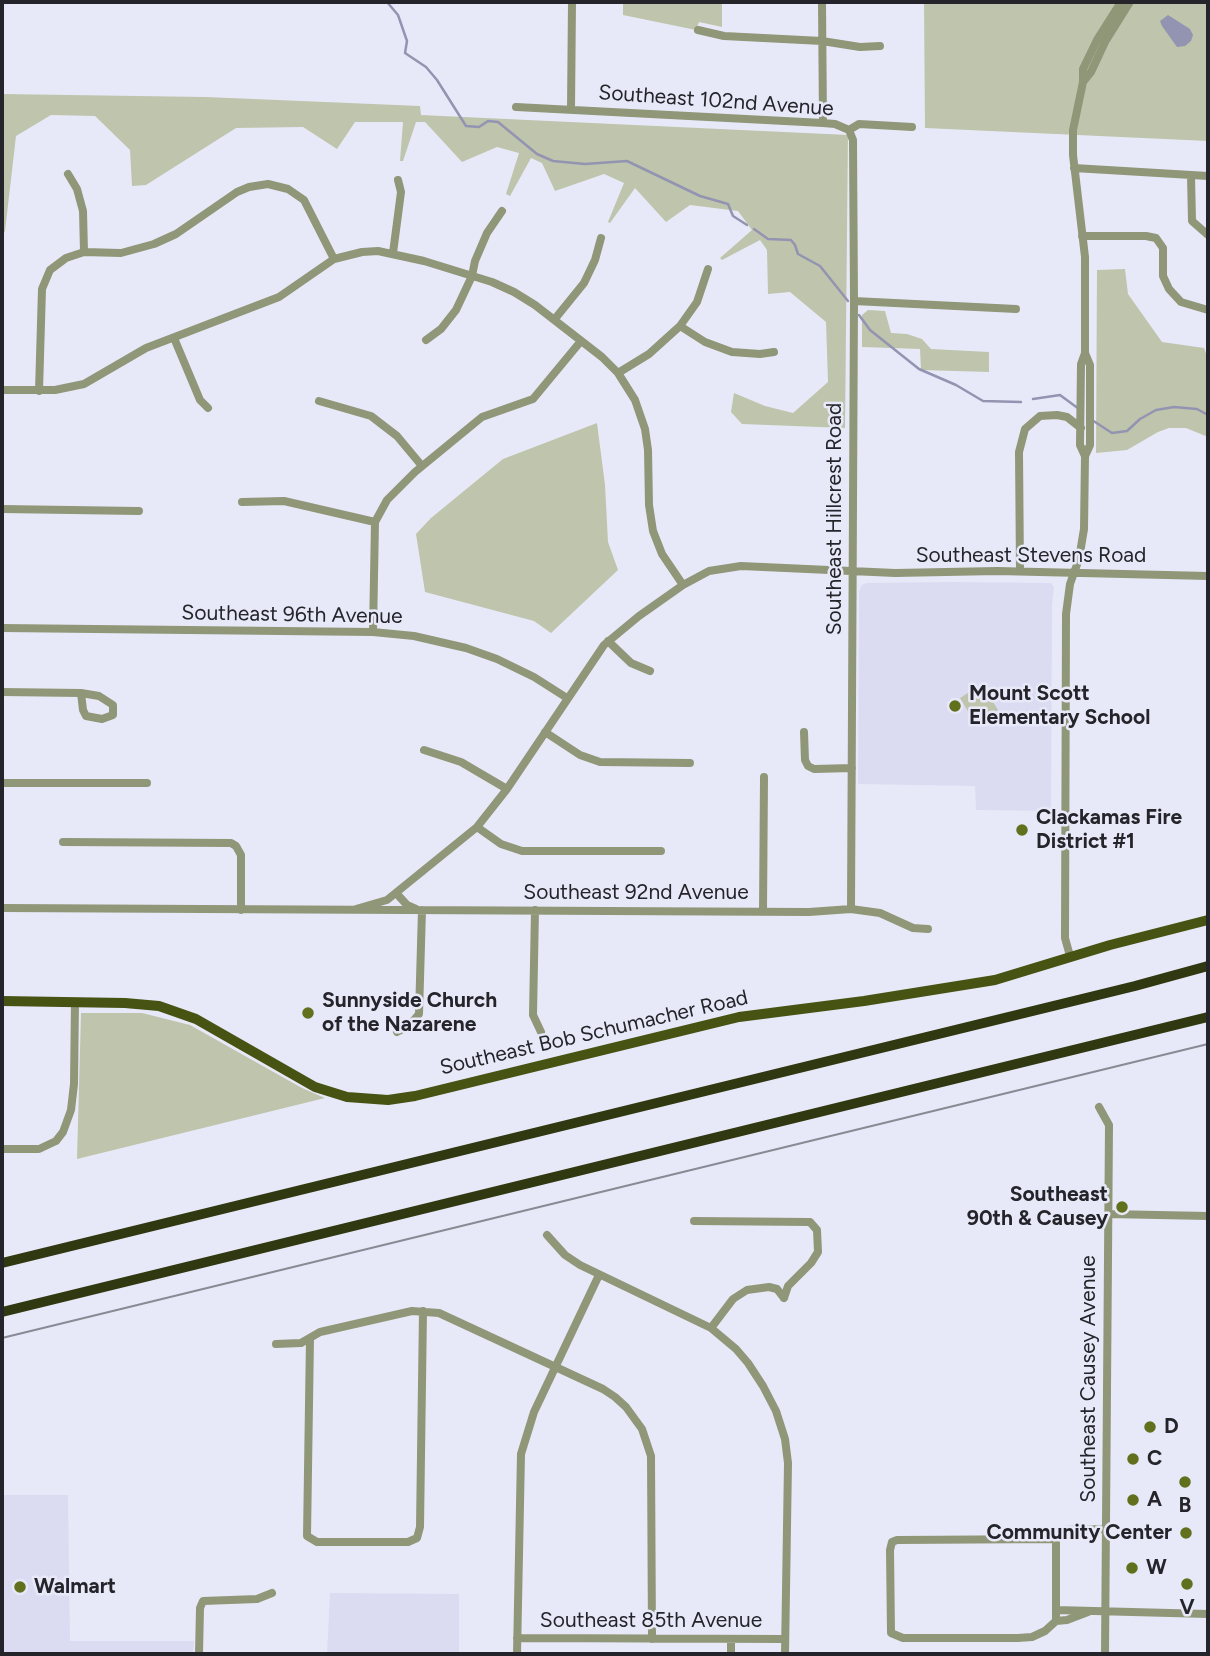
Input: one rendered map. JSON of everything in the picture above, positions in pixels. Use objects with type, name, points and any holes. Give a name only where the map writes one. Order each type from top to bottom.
[{"type":"highway","points":[[2,1263],[1122,989],[1206,965]]},
{"type":"highway","points":[[2,1312],[1208,1017]]},
{"type":"main road","name":"Southeast Bob Schumacher Road","points":[[2,1001],[140,1004],[182,1013],[315,1087],[347,1097],[388,1100],[415,1096],[739,1017],[979,983],[1016,975],[1070,956],[1208,920]]},
{"type":"street","points":[[571,109],[572,2]]},
{"type":"street","points":[[822,2],[823,123]]},
{"type":"street","points":[[1084,426],[1081,364],[1085,353],[1085,276],[1074,168],[1074,117],[1083,82],[1083,69],[1089,53],[1121,2]]},
{"type":"street","points":[[1083,82],[1130,2]]},
{"type":"street","points":[[698,30],[724,36],[822,41],[860,47],[880,46]]},
{"type":"street","name":"Southeast 102nd Avenue","points":[[516,107],[823,123],[835,124],[849,130],[859,124],[912,127]]},
{"type":"street","name":"Southeast Hillcrest Road","points":[[849,130],[853,139],[851,909]]},
{"type":"street","points":[[1074,168],[1208,176]]},
{"type":"street","points":[[68,174],[77,189],[83,211],[84,252]]},
{"type":"street","points":[[1191,176],[1192,221],[1208,235]]},
{"type":"street","points":[[393,253],[401,192],[398,180]]},
{"type":"street","points":[[39,391],[43,282],[50,270],[60,261],[84,252],[121,253],[154,244],[176,234],[237,192],[268,184],[289,189],[304,200],[334,259]]},
{"type":"street","points":[[426,340],[441,329],[456,310],[472,276],[480,250],[502,211]]},
{"type":"street","points":[[1082,236],[1156,238],[1163,248],[1163,276],[1166,285],[1181,302],[1208,310]]},
{"type":"street","points":[[554,320],[584,283],[595,260],[601,238]]},
{"type":"street","points":[[2,390],[55,390],[84,384],[136,353],[279,298],[334,259],[362,252],[393,253],[492,282],[514,292],[602,356],[618,373],[635,400],[645,429],[649,450],[649,505],[653,531],[662,554],[683,585]]},
{"type":"street","points":[[618,373],[649,354],[680,326],[697,302],[709,269]]},
{"type":"street","points":[[853,301],[1016,309]]},
{"type":"street","points":[[680,326],[705,342],[732,352],[774,352]]},
{"type":"street","points":[[174,338],[200,400],[208,408]]},
{"type":"street","points":[[373,632],[375,522],[390,495],[482,417],[533,399],[581,341]]},
{"type":"street","points":[[1070,956],[1065,938],[1065,650],[1068,598],[1084,529],[1085,456],[1080,444],[1090,396],[1090,365],[1085,353]]},
{"type":"street","points":[[319,401],[371,416],[397,436],[422,466]]},
{"type":"street","points":[[1020,571],[1020,440],[1025,429],[1040,416],[1067,417],[1084,426]]},
{"type":"street","points":[[242,502],[284,501],[375,522]]},
{"type":"street","points":[[2,509],[139,511]]},
{"type":"street","name":"Southeast Stevens Road","points":[[356,909],[379,905],[397,894],[477,827],[507,789],[594,657],[608,641],[683,585],[709,571],[726,567],[1208,576]]},
{"type":"street","name":"Southeast 96th Avenue","points":[[2,628],[373,632],[414,636],[466,648],[517,668],[567,698]]},
{"type":"street","points":[[608,641],[631,663],[650,671]]},
{"type":"street","points":[[2,692],[82,693]]},
{"type":"street","points":[[545,732],[580,755],[600,762],[690,763]]},
{"type":"street","points":[[804,732],[805,760],[808,766],[814,769],[852,768]]},
{"type":"street","points":[[425,750],[461,762],[507,789]]},
{"type":"street","points":[[763,912],[764,777]]},
{"type":"street","points":[[2,783],[147,783]]},
{"type":"street","points":[[477,827],[501,844],[522,851],[662,851]]},
{"type":"street","points":[[62,842],[231,843],[241,855],[241,910]]},
{"type":"street","points":[[397,894],[407,905],[422,910],[421,1007],[416,1020],[397,1032]]},
{"type":"street","name":"Southeast 92nd Avenue","points":[[2,908],[763,912],[851,909],[880,913],[913,928],[928,929]]},
{"type":"street","points":[[536,910],[533,1015],[541,1032]]},
{"type":"street","points":[[2,1149],[38,1149],[56,1141],[63,1132],[71,1110],[74,1084],[75,1002]]},
{"type":"street","name":"Southeast Causey Avenue","points":[[1099,1107],[1109,1125],[1105,1654]]},
{"type":"street","points":[[1108,1214],[1208,1216]]},
{"type":"street","points":[[694,1221],[810,1222],[818,1235],[818,1252],[788,1286],[784,1298],[777,1289],[769,1287],[740,1293],[711,1328]]},
{"type":"street","points":[[548,1235],[565,1255],[599,1275],[711,1328],[748,1363],[776,1411],[785,1439],[788,1463],[785,1654]]},
{"type":"street","points":[[517,1654],[521,1454],[534,1412],[599,1275]]},
{"type":"street","points":[[310,1338],[307,1536],[317,1542],[408,1542],[417,1538],[419,1527],[423,1311]]},
{"type":"street","points":[[276,1345],[301,1343],[320,1332],[423,1311],[439,1313],[555,1366],[615,1397],[634,1417],[647,1441],[653,1473],[652,1639]]},
{"type":"street","points":[[1056,1539],[892,1542],[890,1630],[894,1635],[903,1638],[1018,1639],[1045,1631],[1056,1620],[1056,1539],[1060,1530],[1106,1529]]},
{"type":"street","points":[[199,1654],[200,1608],[203,1601],[257,1600],[272,1593]]},
{"type":"street","points":[[1056,1610],[1081,1609],[1088,1612]]},
{"type":"street","points":[[1056,1620],[1067,1620],[1088,1612],[1208,1614]]},
{"type":"street","name":"Southeast 85th Avenue","points":[[517,1638],[785,1639]]},
{"type":"street","points":[[731,1639],[731,1654]]},
{"type":"shaded area","points":[[1168,15],[1190,29],[1193,35],[1185,46],[1177,47],[1162,26],[1160,21]]},
{"type":"shaded area","name":"Mount Scott Elementary School","points":[[866,583],[1051,583],[1054,587],[1051,811],[976,810],[975,786],[858,784],[859,591]]},
{"type":"shaded area","points":[[2,1495],[68,1495],[70,1641],[194,1641],[193,1654],[2,1654]]},
{"type":"shaded area","points":[[330,1593],[459,1594],[459,1654],[327,1654]]},
{"type":"green space","points":[[623,2],[722,2],[722,27],[699,22],[696,30],[623,15]]},
{"type":"green space","points":[[924,2],[1208,2],[1208,141],[925,128]]},
{"type":"green space","points":[[2,94],[206,97],[420,106],[421,115],[848,135],[845,428],[742,424],[731,412],[734,393],[765,406],[793,413],[828,382],[826,322],[790,292],[768,294],[767,250],[760,240],[722,260],[720,258],[752,230],[738,211],[690,205],[666,222],[635,188],[610,223],[608,222],[624,183],[604,174],[555,191],[542,163],[531,158],[510,196],[506,194],[519,153],[497,147],[462,162],[425,122],[416,122],[403,161],[400,161],[403,122],[355,122],[337,149],[303,127],[236,128],[146,185],[132,186],[130,150],[95,116],[51,115],[16,136],[5,231],[2,237]]},
{"type":"green space","points":[[1125,269],[1128,294],[1162,342],[1204,348],[1208,359],[1208,437],[1186,428],[1169,428],[1127,450],[1096,453],[1097,270]]},
{"type":"green space","points":[[868,310],[885,311],[891,333],[922,339],[931,349],[989,352],[989,372],[921,370],[920,349],[862,347],[862,315]]},
{"type":"green space","points":[[597,423],[605,485],[608,542],[618,570],[551,633],[534,621],[425,592],[416,534],[431,518],[503,459]]},
{"type":"green space","points":[[982,684],[998,710],[975,723],[960,698]]},
{"type":"green space","points":[[81,1013],[142,1013],[190,1025],[302,1088],[325,1098],[77,1159]]},
{"type":"waterway","points":[[387,2],[398,15],[407,41],[405,53],[426,67],[437,80],[466,126],[479,127],[488,121],[498,122],[537,154],[553,161],[585,164],[627,161],[700,196],[728,204],[733,216],[747,225]]},
{"type":"waterway","points":[[754,229],[768,239],[791,240],[798,254],[820,266],[848,301]]},
{"type":"waterway","points":[[859,315],[870,330],[919,369],[956,385],[983,401],[1021,402]]},
{"type":"waterway","points":[[1033,399],[1060,395],[1079,409]]},
{"type":"waterway","points":[[1092,420],[1112,433],[1127,431],[1156,410],[1174,407],[1197,409],[1208,415]]},
{"type":"tram line","points":[[2,1338],[1208,1044]]},
{"type":"place","name":"Mount Scott Elementary School","points":[[955,706]]},
{"type":"place","name":"Clackamas Fire District #1","points":[[1022,830]]},
{"type":"place","name":"Sunnyside Church of the Nazarene","points":[[308,1013]]},
{"type":"place","name":"Southeast 90th & Causey","points":[[1122,1207]]},
{"type":"place","name":"D","points":[[1150,1427]]},
{"type":"place","name":"C","points":[[1133,1459]]},
{"type":"place","name":"B","points":[[1185,1482]]},
{"type":"place","name":"A","points":[[1133,1500]]},
{"type":"place","name":"Community Center","points":[[1186,1533]]},
{"type":"place","name":"W","points":[[1132,1568]]},
{"type":"place","name":"V","points":[[1187,1584]]},
{"type":"place","name":"Walmart","points":[[20,1587]]}]
